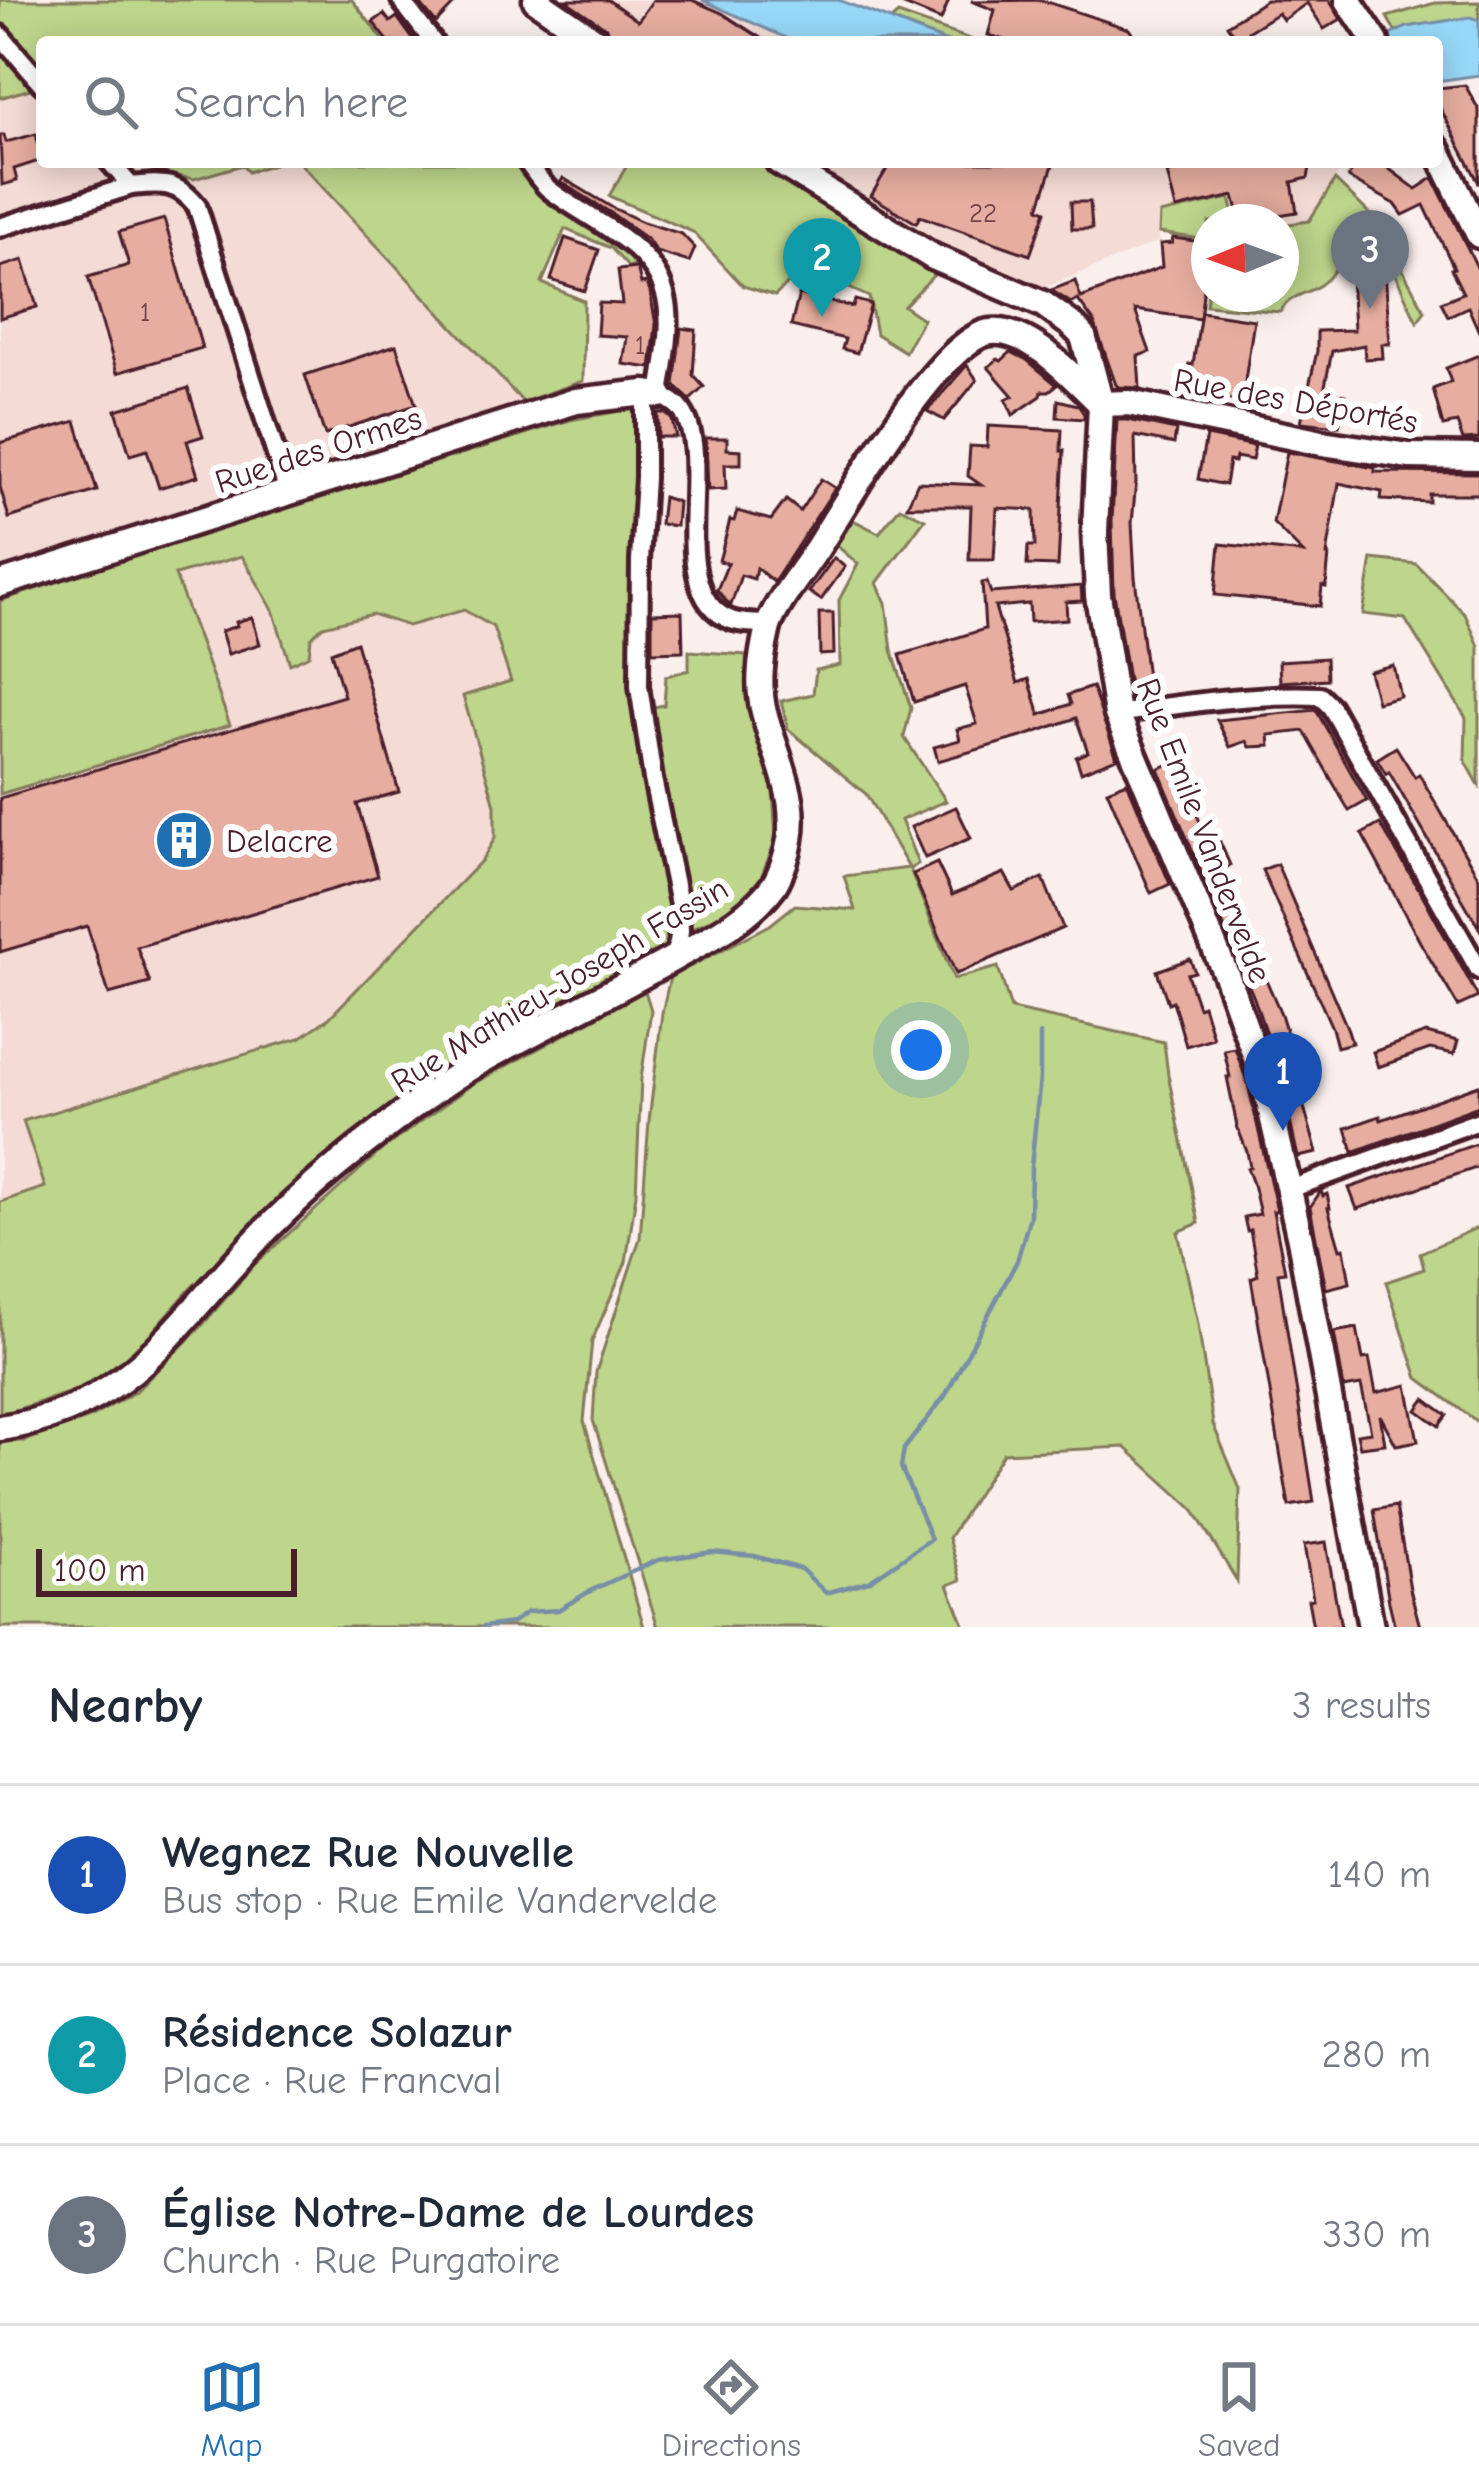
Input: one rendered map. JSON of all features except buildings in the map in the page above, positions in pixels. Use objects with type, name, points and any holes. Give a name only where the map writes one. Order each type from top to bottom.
[{"type":"street","points":[[400,0],[428,36]]},
{"type":"street","points":[[536,0],[587,36]]},
{"type":"street","points":[[1348,0],[1371,36]]},
{"type":"street","points":[[0,35],[36,77]]},
{"type":"street","points":[[1443,161],[1479,235]]},
{"type":"street","points":[[115,168],[131,186]]},
{"type":"street","points":[[531,168],[547,188],[621,237],[650,264],[666,295],[668,339],[652,394],[645,478],[639,686],[680,904],[675,958]]},
{"type":"street","name":"Rue Emile Vandervelde","points":[[788,168],[933,257],[1043,304],[1083,337],[1101,404],[1098,595],[1117,714],[1235,997],[1264,1080],[1290,1189],[1371,1627]]},
{"type":"street","points":[[0,227],[131,186],[176,186],[186,192],[197,206],[288,492]]},
{"type":"street","points":[[652,394],[675,403],[690,428],[694,552],[705,597],[731,620],[768,625],[901,416],[962,346],[989,332],[1013,334],[1032,342],[1101,404]]},
{"type":"street","name":"Rue des Ormes","points":[[0,584],[576,401],[652,394]]},
{"type":"street","name":"Rue des Déportés","points":[[1101,404],[1129,403],[1409,456],[1479,457]]},
{"type":"street","name":"Rue Mathieu-Joseph Fassin","points":[[0,1428],[40,1421],[111,1389],[175,1332],[268,1228],[352,1153],[437,1089],[739,921],[762,900],[778,880],[792,837],[792,800],[760,686],[768,625]]},
{"type":"street","points":[[1117,714],[1320,695],[1479,970]]},
{"type":"street","points":[[1290,1189],[1479,1121]]},
{"type":"shaded area","points":[[0,0],[36,36],[36,168],[305,168],[523,401],[583,381],[587,417],[642,407],[633,568],[636,724],[670,909],[665,946],[474,1048],[421,1082],[316,1166],[190,1289],[111,1379],[0,1415]]},
{"type":"shaded area","points":[[544,0],[702,0],[782,36],[595,36]]},
{"type":"shaded area","points":[[797,168],[1341,168],[1309,222],[1299,223],[1299,204],[1231,204],[1230,199],[1191,204],[1161,214],[1158,242],[1036,291],[949,257]]},
{"type":"green space","points":[[0,0],[352,0],[380,36],[36,36],[36,62],[0,22]]},
{"type":"green space","points":[[1479,2],[1479,20],[1395,31],[1387,17],[1435,3]]},
{"type":"green space","points":[[898,14],[961,36],[932,36],[891,20]]},
{"type":"green space","points":[[0,47],[34,88],[0,98]]},
{"type":"green space","points":[[145,168],[232,168],[194,179]]},
{"type":"green space","points":[[305,168],[521,168],[575,221],[616,240],[640,264],[629,268],[611,248],[565,229],[542,283],[584,301],[583,381],[523,402]]},
{"type":"green space","points":[[625,168],[765,168],[934,275],[904,306],[923,319],[905,352],[876,334],[869,297],[804,268],[775,296],[743,286],[693,232],[609,196]]},
{"type":"green space","points":[[1335,180],[1375,219],[1425,311],[1417,322],[1375,230],[1355,227],[1332,274],[1299,296],[1299,222],[1309,221]]},
{"type":"green space","points":[[1191,207],[1191,237],[1159,233],[1160,214]]},
{"type":"green space","points":[[642,407],[633,568],[636,724],[670,909],[665,946],[474,1048],[421,1082],[316,1166],[190,1289],[111,1379],[0,1415],[0,1202],[45,1187],[23,1121],[300,1038],[329,1018],[482,860],[495,838],[495,805],[463,696],[511,681],[493,627],[464,610],[408,626],[372,614],[323,626],[311,638],[309,655],[290,664],[273,610],[242,556],[175,575],[230,725],[0,794],[0,601],[570,420]]},
{"type":"green space","points":[[900,507],[925,519],[877,583],[911,708],[904,737],[946,801],[901,820],[918,864],[910,869],[954,979],[998,967],[1011,1009],[1164,1042],[1199,1223],[1178,1232],[1213,1424],[1240,1489],[1237,1581],[1192,1508],[1125,1447],[1003,1453],[949,1538],[961,1580],[948,1585],[965,1627],[658,1627],[593,1420],[596,1372],[640,1238],[662,1013],[670,977],[770,925],[795,905],[855,910],[844,876],[909,868],[866,794],[788,729],[781,701],[813,694],[816,670],[840,665],[839,600],[858,564],[836,545],[853,520],[879,533]]},
{"type":"green space","points":[[1372,559],[1416,564],[1465,614],[1479,646],[1479,785],[1465,760],[1466,718],[1405,619],[1363,614]]},
{"type":"green space","points":[[689,651],[746,655],[748,711],[773,791],[776,839],[760,880],[728,913],[685,931],[648,708],[664,705],[666,676],[689,670]]},
{"type":"green space","points":[[645,991],[651,1010],[641,1079],[636,1194],[626,1262],[592,1341],[584,1421],[644,1627],[0,1627],[0,1442],[24,1441],[90,1418],[136,1391],[200,1328],[254,1265],[384,1148],[471,1085]]},
{"type":"green space","points":[[1479,1227],[1479,1423],[1418,1378],[1386,1282],[1424,1269],[1420,1253]]},
{"type":"water","points":[[702,0],[839,0],[932,36],[782,36]]},
{"type":"water","points":[[1470,17],[1479,20],[1479,75],[1443,80],[1443,36],[1388,36],[1407,27]]},
{"type":"waterway","points":[[483,1627],[512,1623],[527,1612],[558,1610],[658,1560],[712,1552],[754,1556],[801,1569],[826,1593],[869,1581],[931,1539],[901,1467],[904,1449],[945,1396],[1017,1261],[1030,1216],[1040,1034]]},
{"type":"place","name":"Église Notre-Dame de Lourdes","points":[[1370,309]]},
{"type":"place","name":"Résidence Solazur","points":[[822,317]]},
{"type":"place","name":"Delacre","points":[[184,840]]},
{"type":"place","name":"Wegnez Rue Nouvelle","points":[[1283,1131]]}]
